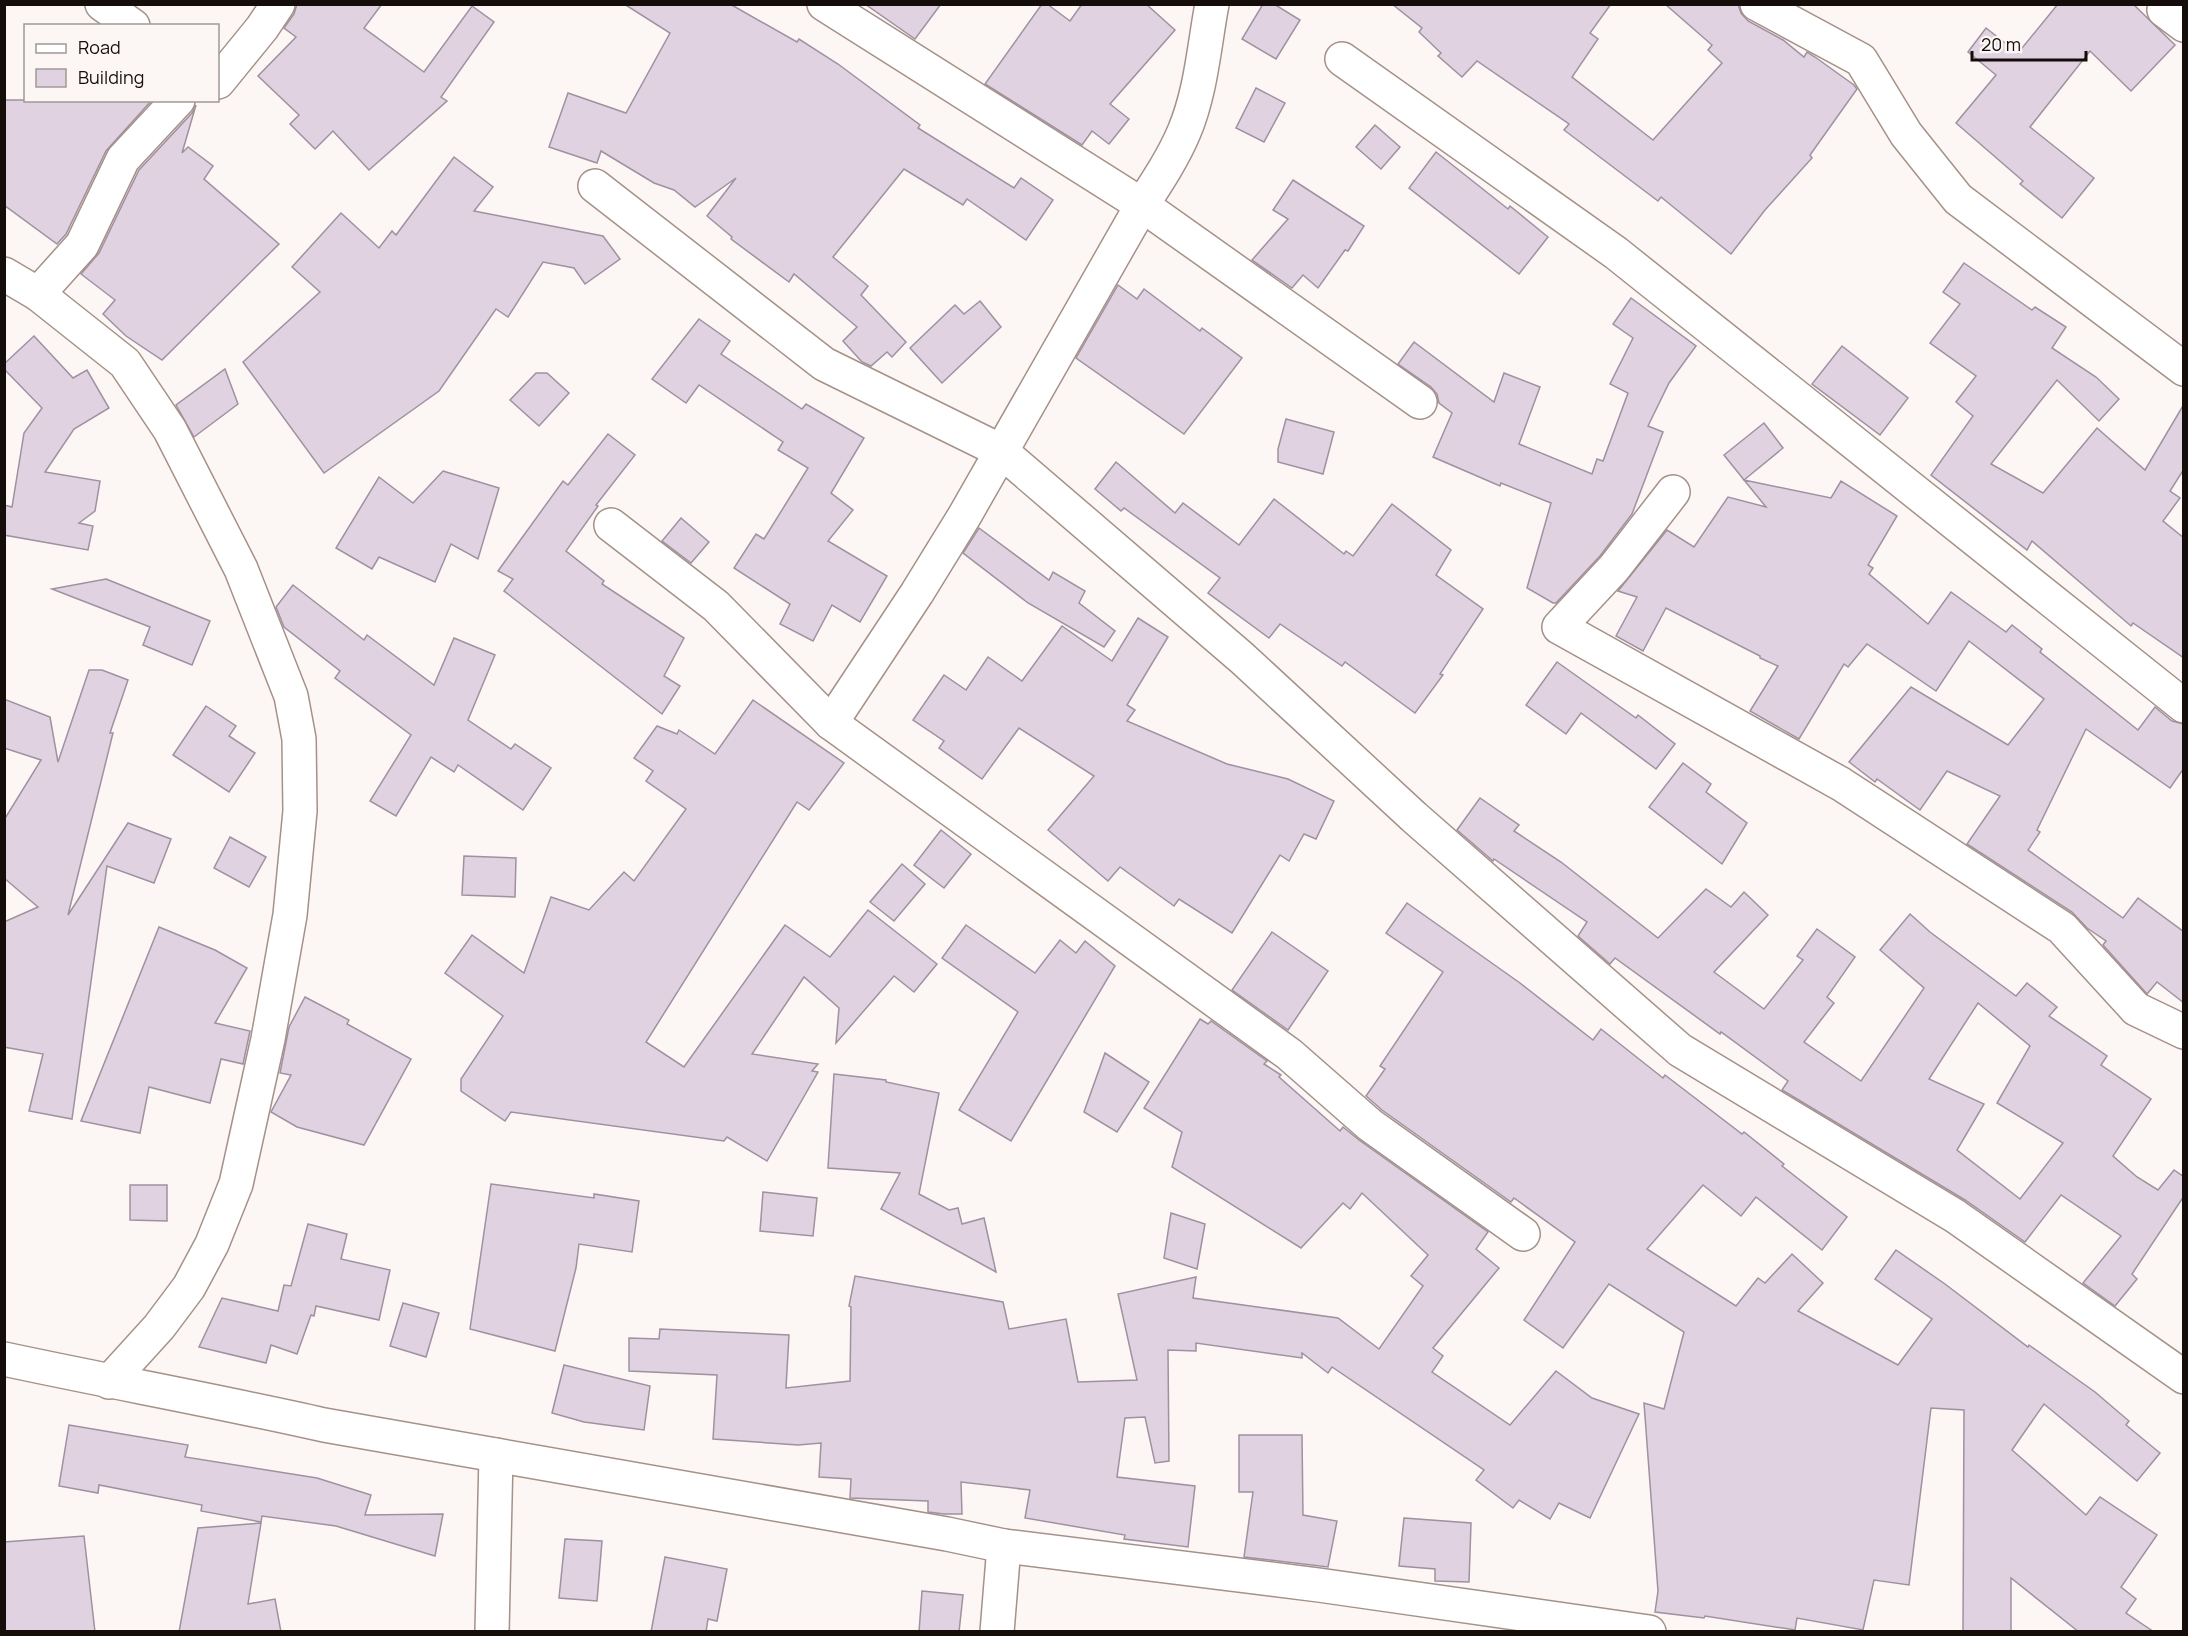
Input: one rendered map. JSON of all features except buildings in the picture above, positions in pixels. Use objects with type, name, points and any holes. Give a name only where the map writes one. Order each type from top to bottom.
[{"type":"street","points":[[102,4],[130,24]]},
{"type":"street","points":[[219,81],[262,28],[278,4]]},
{"type":"street","points":[[824,4],[1142,205],[1420,402]]},
{"type":"street","points":[[831,723],[917,593],[965,515],[1142,205],[1171,160],[1195,100],[1212,4]]},
{"type":"street","points":[[1757,4],[1861,60],[1906,134],[1958,200],[2184,369]]},
{"type":"street","points":[[1342,58],[1616,253],[2184,706]]},
{"type":"street","points":[[38,294],[82,245],[123,159],[176,102]]},
{"type":"street","points":[[595,186],[824,364],[1001,451],[1242,658],[1414,817],[1680,1050],[1955,1216],[2135,1345],[2184,1377]]},
{"type":"street","points":[[4,274],[38,294],[125,363],[171,430],[241,569],[291,696],[299,739],[300,811],[290,915],[268,1039],[236,1184],[212,1244],[189,1287],[159,1327],[109,1382]]},
{"type":"street","points":[[1673,492],[1614,567],[1558,627],[1851,790],[2062,928],[2136,1009],[2184,1032]]},
{"type":"street","points":[[611,525],[716,606],[831,723],[1289,1054],[1370,1125],[1522,1234]]},
{"type":"street","points":[[4,1359],[324,1425],[947,1534],[1004,1546],[1319,1585],[1649,1632]]},
{"type":"street","points":[[492,1632],[496,1455]]},
{"type":"street","points":[[997,1632],[1004,1546]]}]
